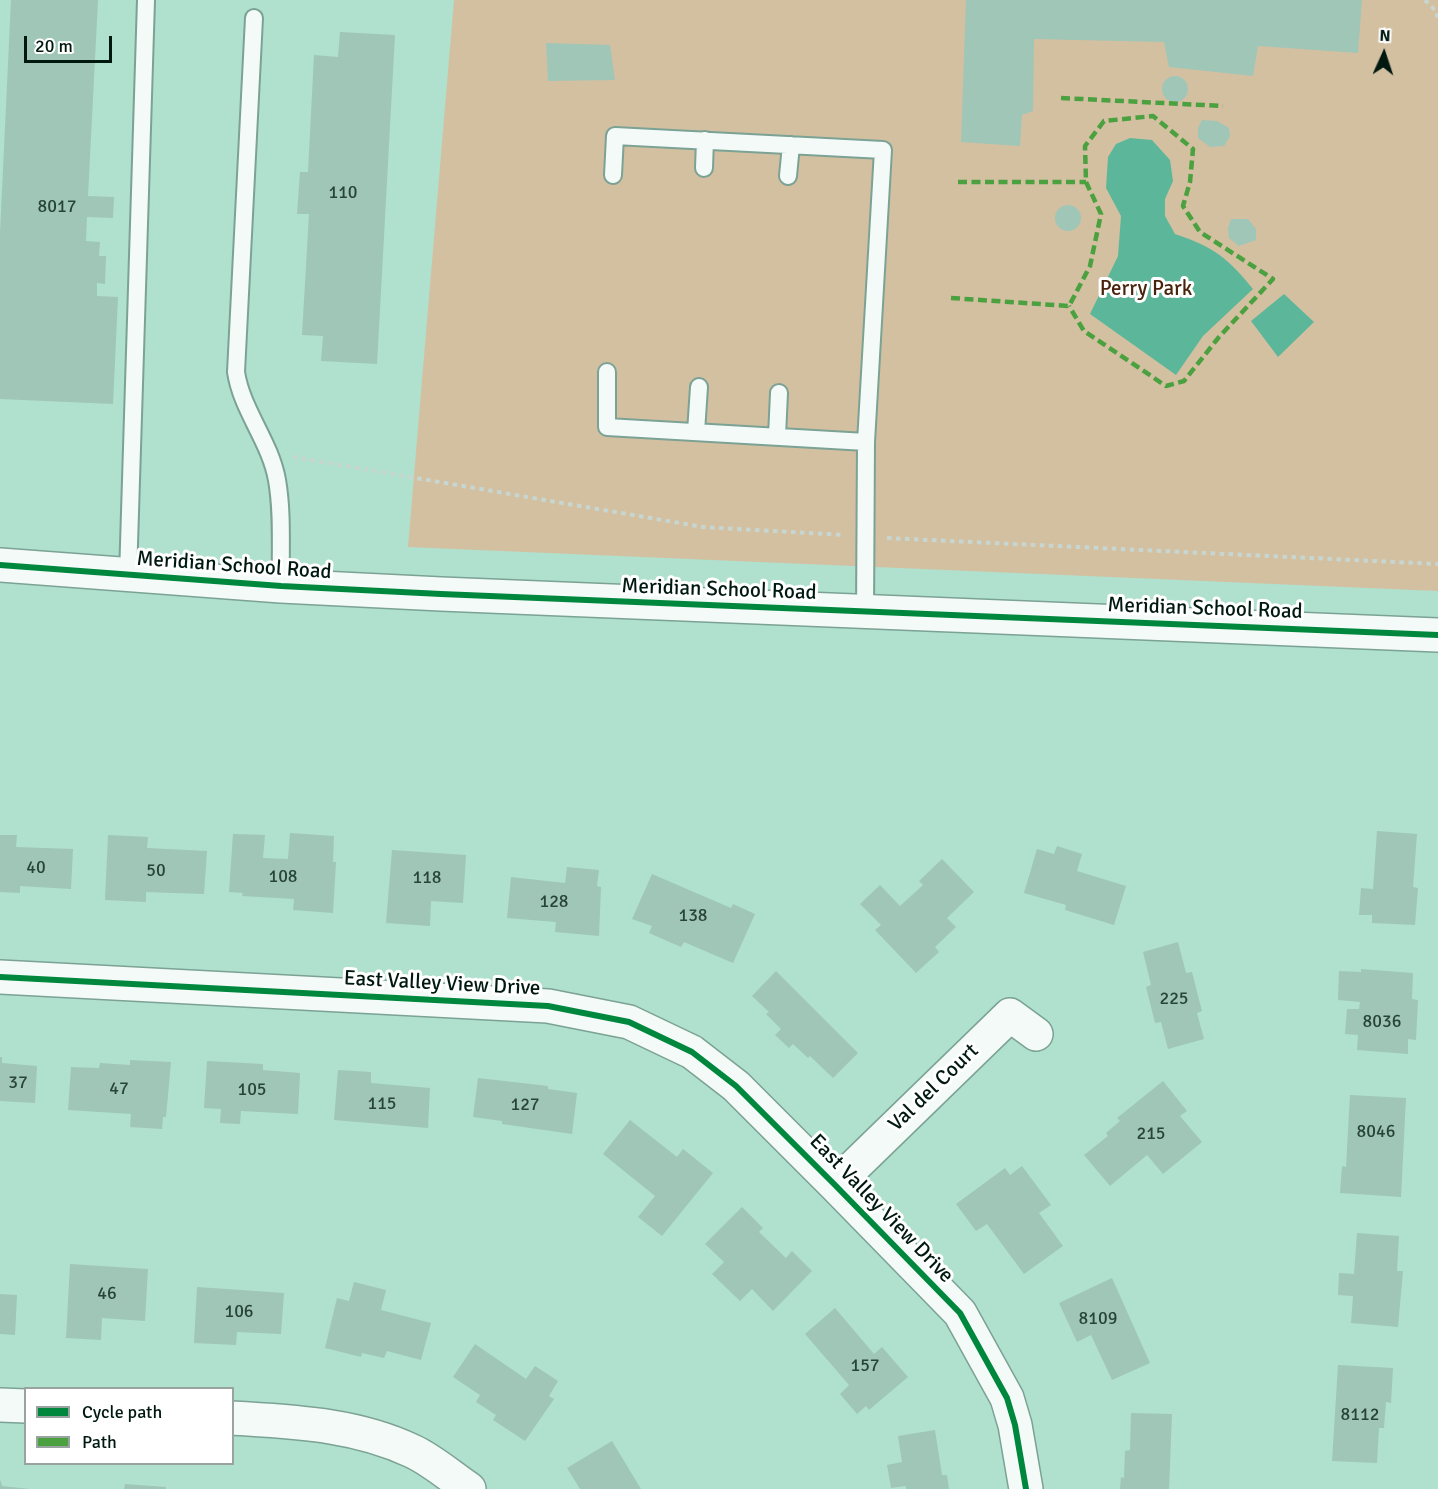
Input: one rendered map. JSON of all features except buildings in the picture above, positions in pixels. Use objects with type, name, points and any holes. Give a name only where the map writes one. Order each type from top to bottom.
[{"type":"street","name":"Meridian School Road","points":[[0,565],[281,586],[865,613],[1438,635]]},
{"type":"street","name":"East Valley View Drive","points":[[0,977],[548,1006],[629,1022],[692,1052],[736,1086],[960,1314],[1006,1398],[1015,1425],[1026,1489]]},
{"type":"street","name":"Val del Court","points":[[835,1185],[1010,1015],[1036,1034]]},
{"type":"street","points":[[0,1405],[24,1406]]},
{"type":"street","points":[[234,1418],[321,1424],[375,1436],[414,1452],[469,1489]]},
{"type":"lane","points":[[128,576],[146,0]]},
{"type":"lane","points":[[254,18],[236,372],[239,391],[268,453],[277,479],[281,586]]},
{"type":"lane","points":[[613,175],[615,136],[883,150],[866,442],[865,613]]},
{"type":"lane","points":[[704,168],[705,140]]},
{"type":"lane","points":[[788,176],[791,145]]},
{"type":"lane","points":[[607,372],[607,426],[866,442]]},
{"type":"lane","points":[[696,432],[699,387]]},
{"type":"lane","points":[[777,436],[779,393]]},
{"type":"path","points":[[1425,0],[1436,11],[1438,18]]},
{"type":"green space","name":"Perry Park","points":[[454,0],[1438,0],[1438,591],[408,547]]},
{"type":"shaded area","points":[[1130,138],[1152,140],[1170,160],[1173,181],[1165,199],[1165,216],[1175,234],[1210,249],[1228,261],[1253,289],[1203,336],[1176,375],[1090,314],[1118,256],[1121,216],[1106,188],[1108,157],[1116,144]]},
{"type":"shaded area","points":[[1284,294],[1314,322],[1278,357],[1251,321]]},
{"type":"marked path","points":[[1061,98],[1223,106]]},
{"type":"marked path","points":[[951,298],[1069,306],[1090,266],[1101,214],[1086,182],[1085,146],[1104,121],[1153,116],[1193,149],[1190,182],[1183,206],[1200,232],[1273,279],[1219,337],[1184,381],[1166,386],[1084,331],[1069,306]]},
{"type":"marked path","points":[[958,182],[1086,182]]},
{"type":"cycle path","points":[[0,565],[281,586],[441,594],[1438,635]]},
{"type":"cycle path","points":[[0,977],[548,1006],[629,1022],[692,1052],[736,1086],[960,1313],[1007,1398],[1015,1425],[1026,1489]]}]
